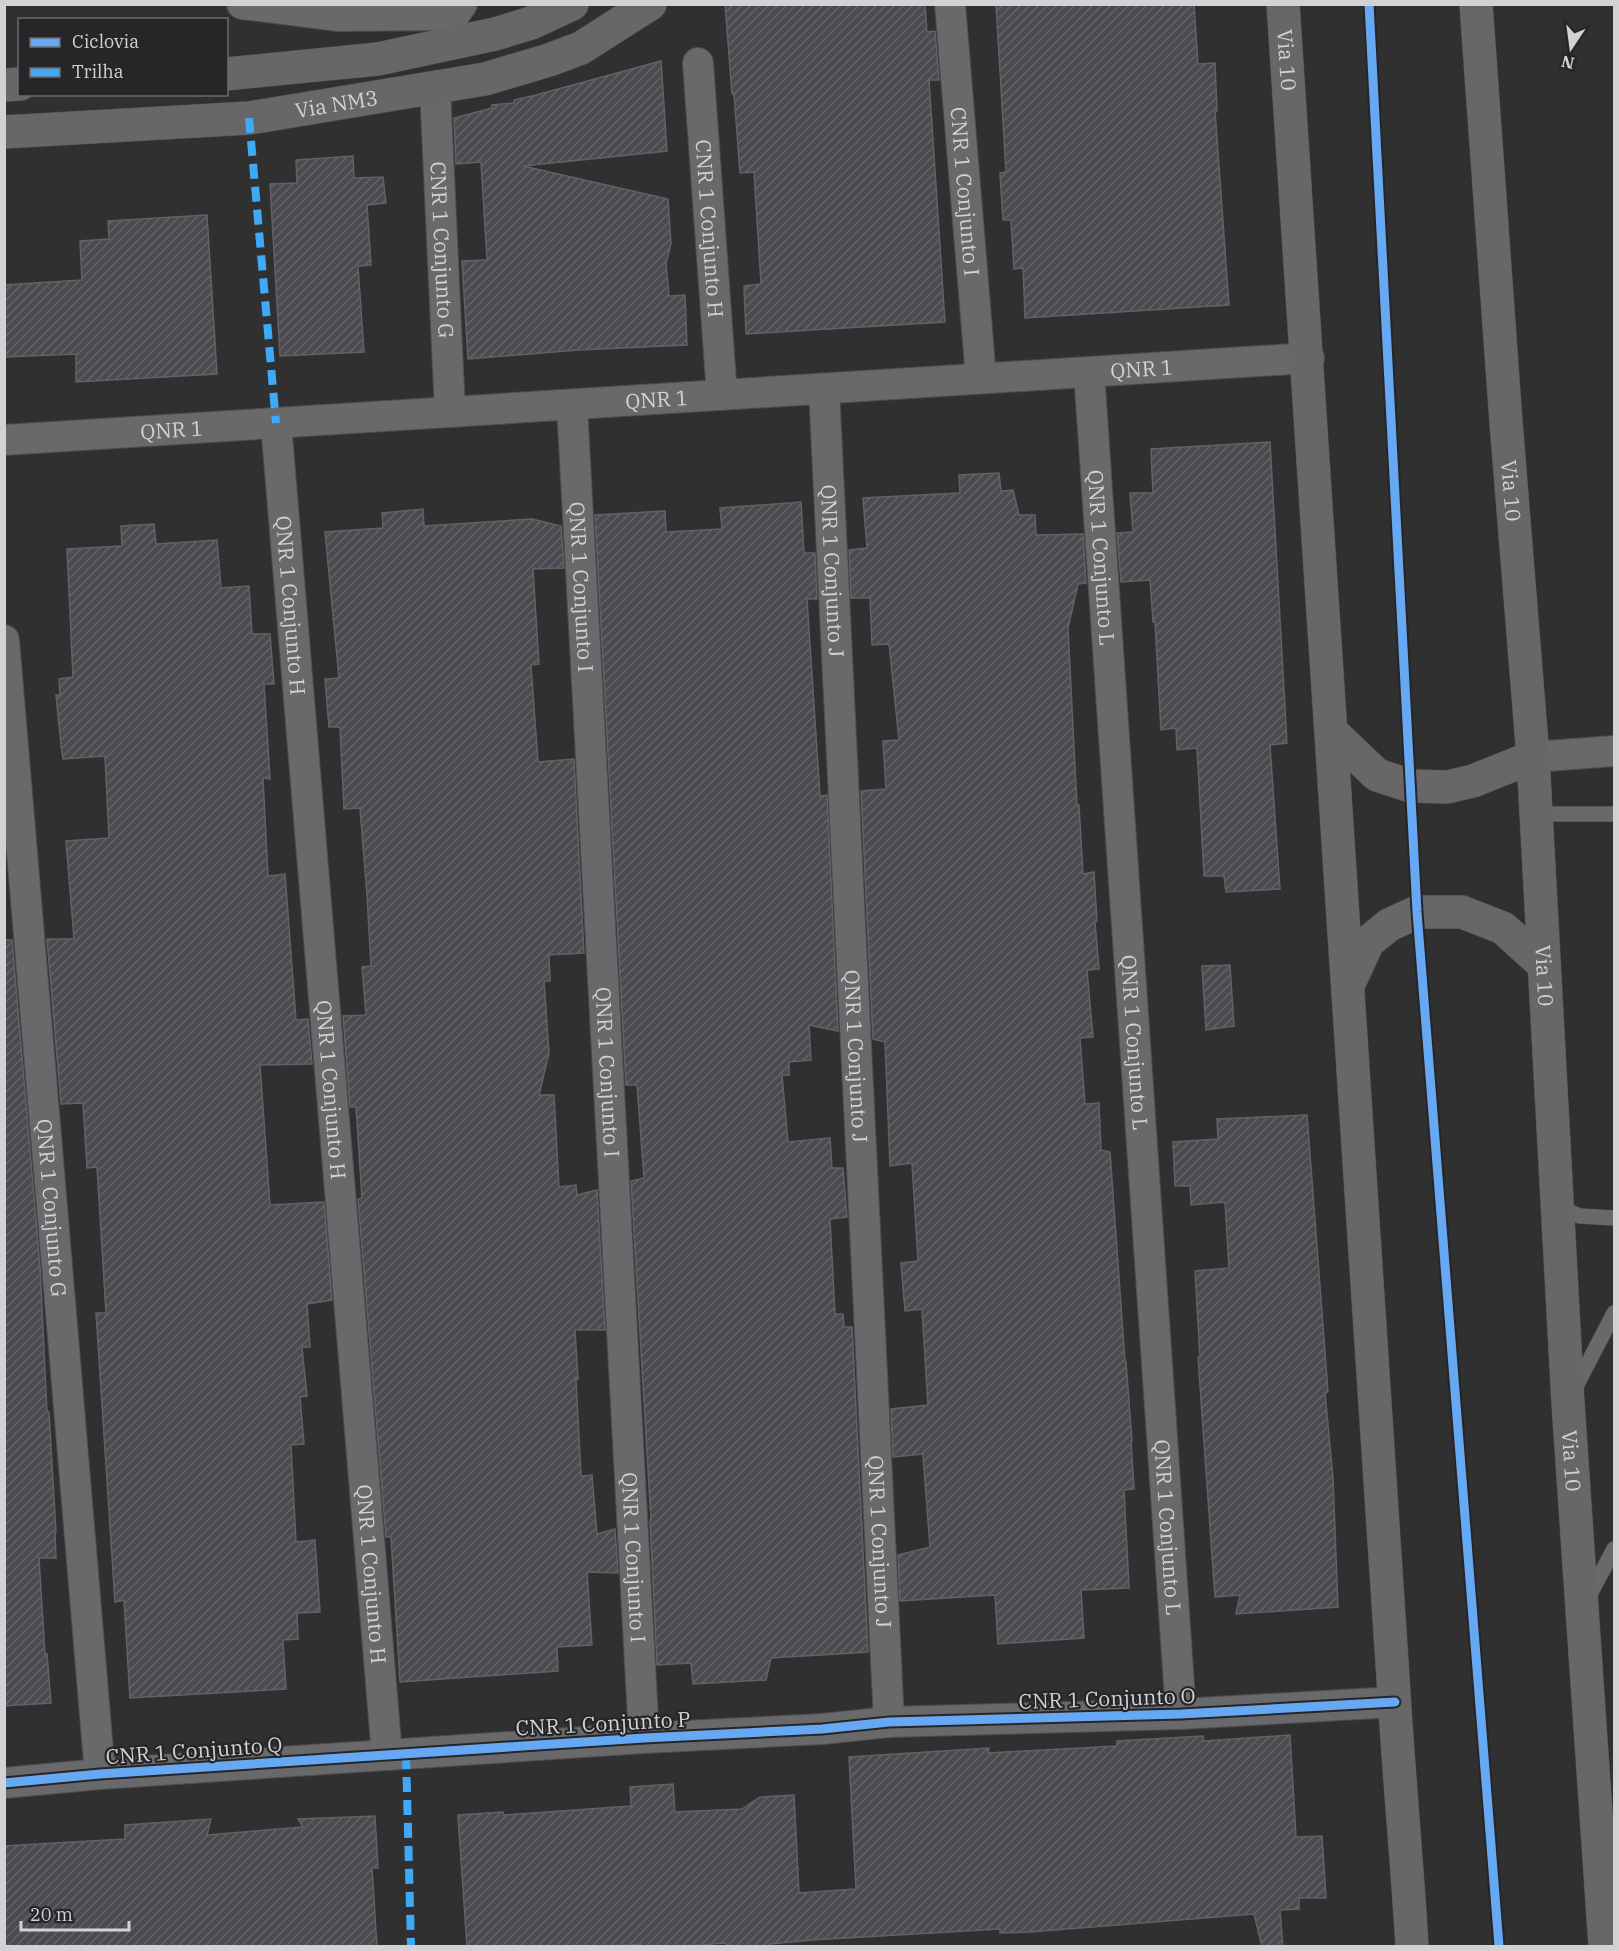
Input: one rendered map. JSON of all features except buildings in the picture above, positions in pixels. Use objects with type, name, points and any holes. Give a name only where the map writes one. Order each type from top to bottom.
[{"type":"main road","name":"Via NM3","points":[[228,74],[378,59],[495,34],[531,23],[572,4]]},
{"type":"main road","name":"Via NM3","points":[[4,132],[249,118],[502,75],[571,52],[601,36],[650,4]]},
{"type":"main road","name":"Via 10","points":[[1283,4],[1351,979],[1412,1947]]},
{"type":"main road","name":"Via 10","points":[[1476,4],[1533,757],[1568,1403],[1605,1947]]},
{"type":"main road","points":[[1334,734],[1377,775],[1411,786],[1447,787],[1473,781],[1533,757]]},
{"type":"main road","points":[[1351,979],[1368,942],[1389,925],[1417,912],[1462,912],[1503,928],[1544,965]]},
{"type":"street","points":[[242,4],[339,16],[458,10]]},
{"type":"street","name":"CNR 1 Conjunto I","points":[[950,4],[981,378]]},
{"type":"street","name":"CNR 1 Conjunto H","points":[[698,63],[722,395]]},
{"type":"street","name":"CNR 1 Conjunto G","points":[[435,88],[450,412]]},
{"type":"street","name":"QNR 1","points":[[4,440],[1309,358]]},
{"type":"street","name":"QNR 1 Conjunto L","points":[[1089,372],[1181,1714]]},
{"type":"street","name":"QNR 1 Conjunto J","points":[[824,389],[889,1722]]},
{"type":"street","name":"QNR 1 Conjunto I","points":[[572,405],[644,1738]]},
{"type":"street","name":"QNR 1 Conjunto H","points":[[276,423],[387,1755]]},
{"type":"street","name":"QNR 1 Conjunto G","points":[[4,640],[100,1774]]},
{"type":"street","points":[[1533,757],[1614,751]]},
{"type":"street","name":"CNR 1 Conjunto O","points":[[822,1730],[889,1722],[1181,1714],[1395,1702]]},
{"type":"street","name":"CNR 1 Conjunto P","points":[[387,1755],[644,1738],[822,1730]]},
{"type":"street","name":"CNR 1 Conjunto Q","points":[[4,1783],[100,1774],[387,1755]]},
{"type":"lane","points":[[1536,814],[1614,814]]},
{"type":"lane","points":[[1557,1207],[1580,1216],[1614,1218]]},
{"type":"lane","points":[[1568,1403],[1614,1313]]},
{"type":"lane","points":[[1581,1611],[1614,1549]]},
{"type":"marked path","points":[[249,118],[276,423]]},
{"type":"marked path","points":[[406,1754],[411,1946]]},
{"type":"cycle path","points":[[1369,4],[1417,912],[1499,1946]]},
{"type":"cycle path","points":[[4,1783],[100,1774],[644,1738],[822,1729],[889,1722],[1181,1714],[1395,1702]]}]
